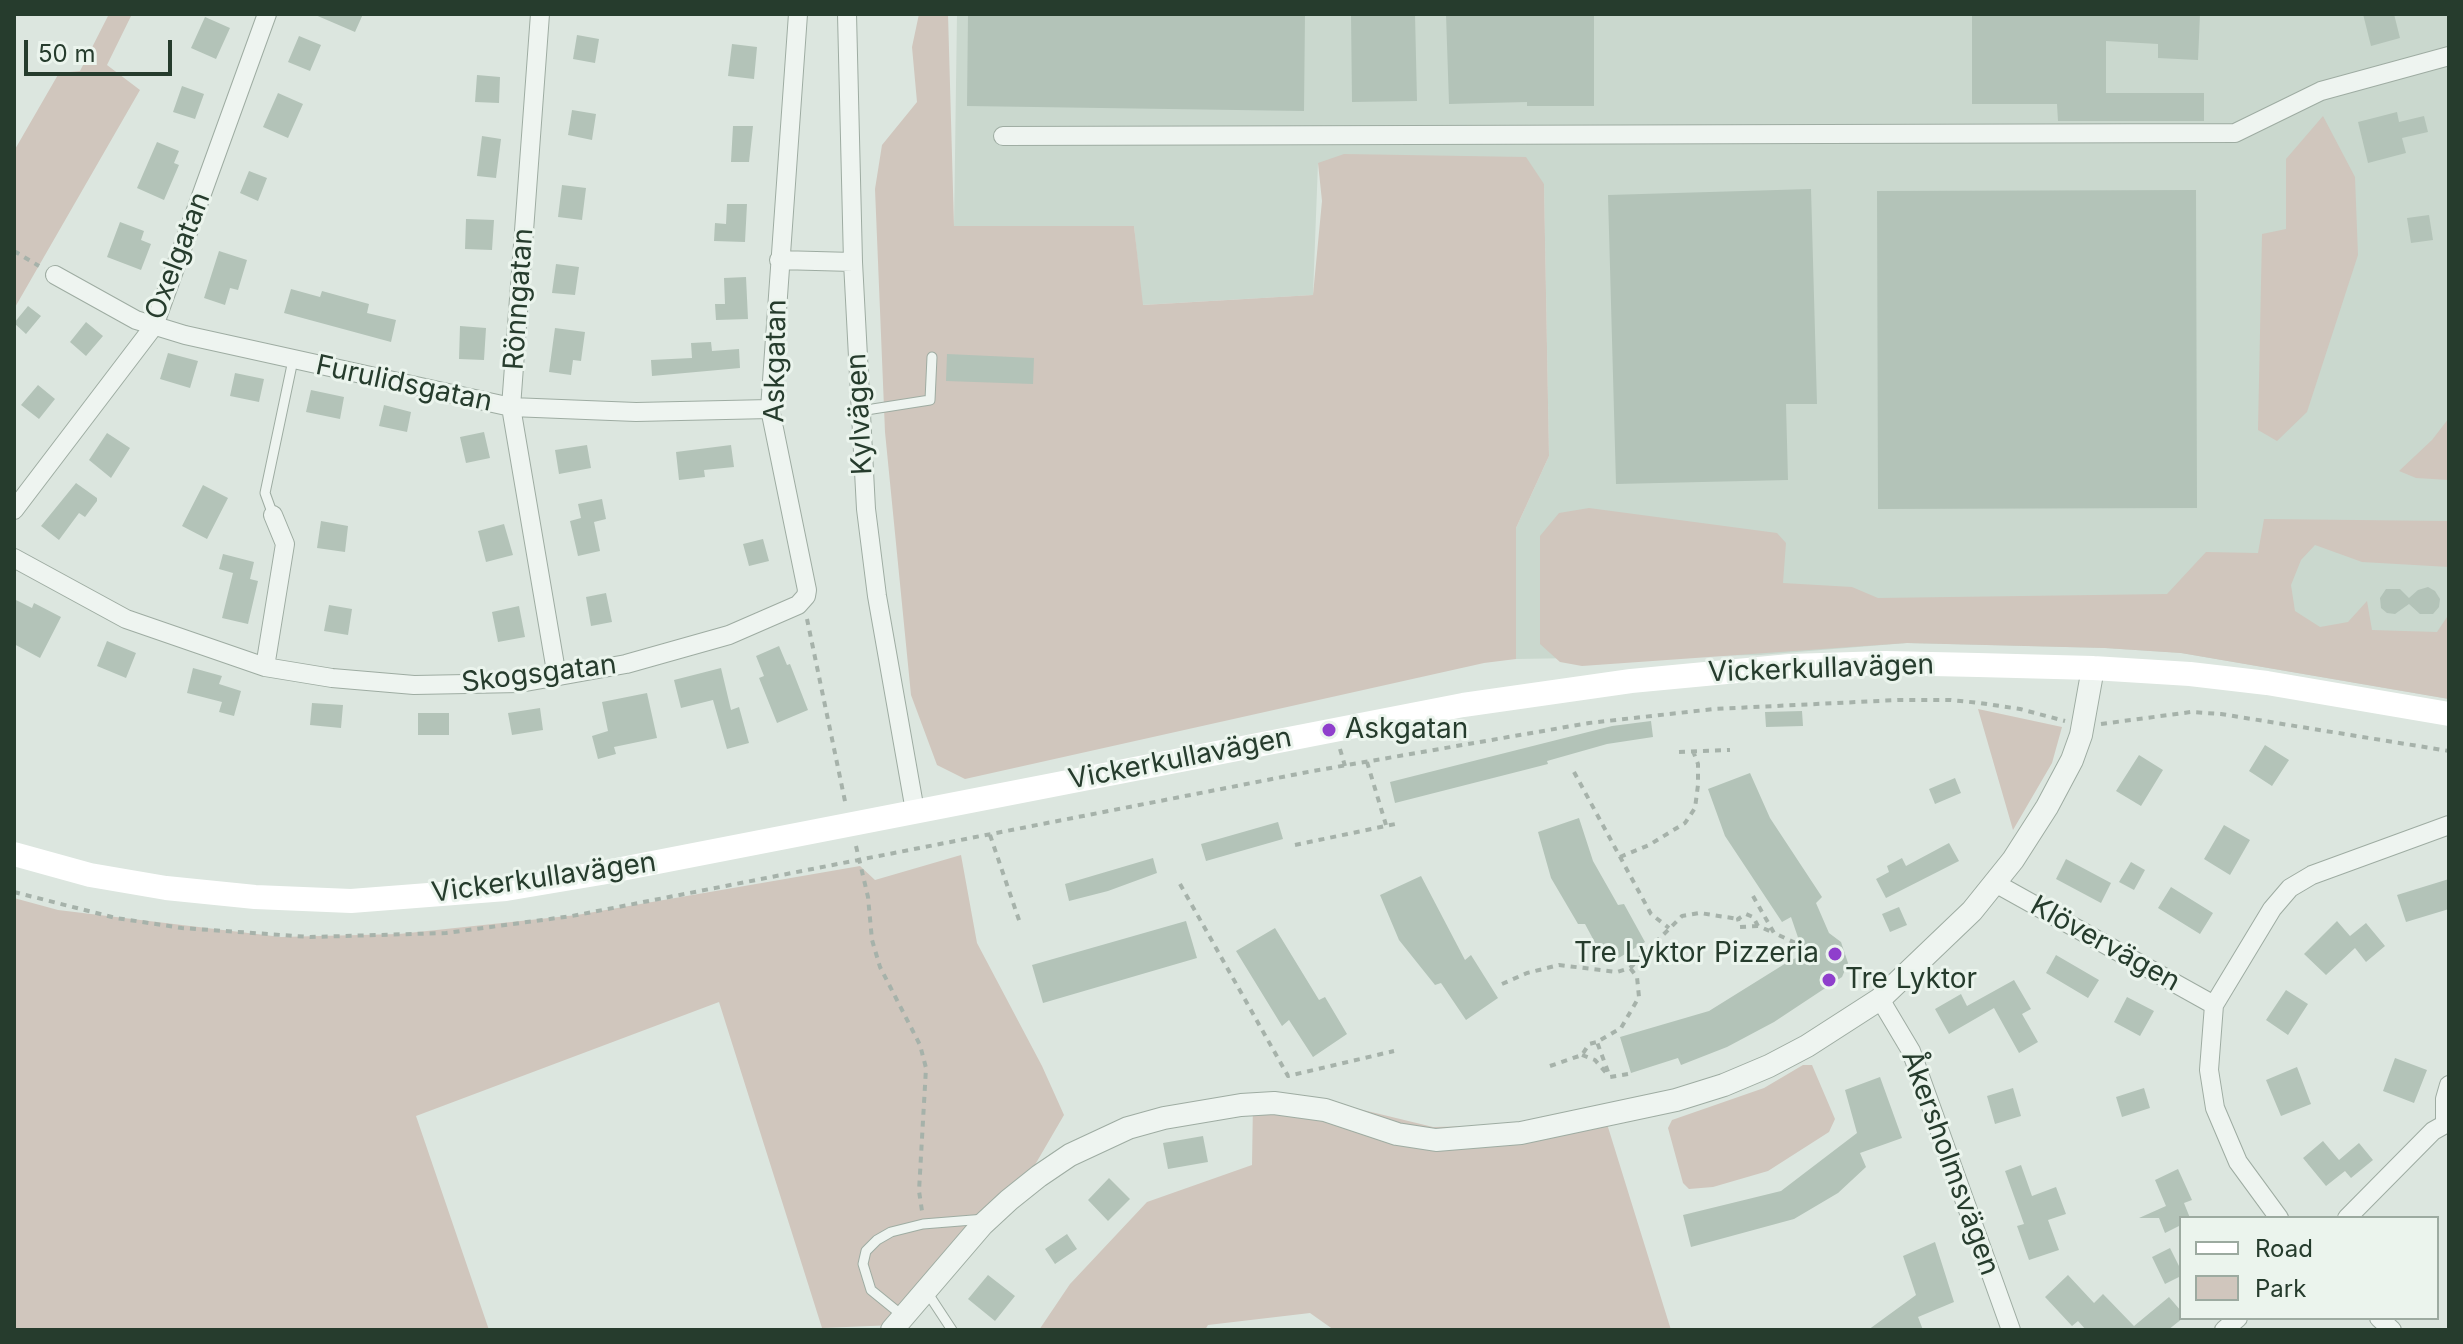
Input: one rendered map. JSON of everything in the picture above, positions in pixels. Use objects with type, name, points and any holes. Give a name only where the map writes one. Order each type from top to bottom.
[{"type":"main road","name":"Vickerkullavägen","points":[[14,854],[90,875],[166,888],[255,897],[351,901],[506,889],[1463,705],[1631,681],[1790,666],[1869,664],[2093,668],[2267,683],[2449,714]]},
{"type":"street","name":"Oxelgatan","points":[[14,510],[154,326],[267,14]]},
{"type":"street","name":"Rönngatan","points":[[540,14],[511,407],[557,677]]},
{"type":"street","name":"Askgatan","points":[[798,14],[770,409],[807,590],[803,601]]},
{"type":"street","name":"Kylvägen","points":[[847,14],[853,262],[866,509],[877,596],[915,811]]},
{"type":"street","points":[[1003,136],[2235,133],[2321,91],[2449,56]]},
{"type":"street","name":"Askgatan","points":[[779,260],[853,262]]},
{"type":"street","name":"Furulidsgatan","points":[[55,275],[136,320],[154,326],[293,360],[511,407],[636,412],[770,409]]},
{"type":"street","points":[[265,667],[285,544],[273,515]]},
{"type":"street","name":"Skogsgatan","points":[[14,558],[126,619],[265,667],[332,678],[414,685],[477,685],[557,677],[626,664],[704,642],[771,618],[803,601]]},
{"type":"street","points":[[898,1323],[989,1219],[1039,1176],[1070,1155],[1128,1128],[1164,1118],[1241,1105],[1274,1103],[1325,1110],[1397,1134],[1436,1140],[1521,1133],[1676,1100],[1724,1085],[1807,1046],[1880,999],[1932,952],[1995,883],[2047,807],[2072,760],[2084,723],[2093,668]]},
{"type":"street","points":[[2278,1216],[2238,1162],[2215,1108],[2209,1070],[2214,1005],[2272,909],[2290,888],[2312,875],[2449,825]]},
{"type":"street","name":"Klövervägen","points":[[1995,883],[2214,1005]]},
{"type":"street","name":"Åkersholmsvägen","points":[[1880,999],[1911,1051],[2011,1330]]},
{"type":"street","points":[[2349,1216],[2422,1142],[2447,1122],[2445,1099],[2449,1085]]},
{"type":"lane","points":[[860,411],[930,400],[932,357]]},
{"type":"lane","points":[[273,515],[265,493],[293,360]]},
{"type":"lane","points":[[898,1323],[871,1290],[863,1264],[866,1251],[891,1232],[958,1219],[989,1219]]},
{"type":"lane","points":[[925,1289],[952,1330]]},
{"type":"path","points":[[14,251],[55,275]]},
{"type":"path","points":[[803,601],[849,824],[868,897],[872,940],[880,967],[920,1045],[926,1068],[919,1191],[923,1224]]},
{"type":"path","points":[[860,860],[1367,762],[1589,723],[1714,709],[1832,702],[1951,700],[2106,724],[2191,712],[2221,714],[2449,751]]},
{"type":"path","points":[[1339,747],[1345,766]]},
{"type":"path","points":[[1679,752],[1730,750]]},
{"type":"path","points":[[1620,857],[1649,845],[1685,823],[1695,808],[1698,785],[1698,764],[1693,751]]},
{"type":"path","points":[[1367,762],[1386,826]]},
{"type":"path","points":[[1574,772],[1651,914],[1669,928]]},
{"type":"path","points":[[1295,845],[1400,823]]},
{"type":"path","points":[[990,835],[1020,923]]},
{"type":"path","points":[[1180,884],[1288,1076],[1394,1051]]},
{"type":"path","points":[[1753,896],[1774,933]]},
{"type":"path","points":[[1502,984],[1527,973],[1559,965],[1617,972],[1630,968],[1682,916],[1700,913],[1738,919],[1746,914],[1753,917],[1758,926]]},
{"type":"path","points":[[1738,919],[1740,927],[1758,926],[1800,945]]},
{"type":"path","points":[[1550,1066],[1582,1055],[1589,1044],[1621,1028],[1639,997],[1637,977],[1630,968]]},
{"type":"path","points":[[1597,1042],[1610,1077]]},
{"type":"path","points":[[1582,1055],[1595,1060],[1610,1077]]},
{"type":"path","points":[[1610,1077],[1628,1074]]},
{"type":"shaded area","points":[[957,14],[2449,14],[2449,699],[2181,653],[2105,648],[1907,643],[1760,655],[1516,659],[1516,528],[1549,456],[1544,184],[1318,163],[1313,295],[1142,305],[1134,226],[954,227]]},
{"type":"green space","points":[[109,14],[132,14],[107,65],[140,90],[14,309],[14,151],[59,73],[80,71]]},
{"type":"green space","points":[[919,14],[948,14],[954,226],[1134,226],[1143,305],[1313,295],[1322,201],[1318,163],[1344,154],[1526,157],[1544,184],[1549,456],[1516,528],[1516,659],[1484,663],[965,779],[937,765],[911,695],[885,432],[875,189],[882,145],[917,102],[912,47]]},
{"type":"green space","points":[[2323,116],[2355,177],[2358,255],[2307,412],[2277,441],[2258,430],[2262,234],[2286,229],[2286,159]]},
{"type":"green space","points":[[2449,418],[2449,480],[2416,478],[2399,471],[2432,440]]},
{"type":"green space","points":[[1589,508],[1777,533],[1786,543],[1783,583],[1852,587],[1878,598],[2167,594],[2206,552],[2258,553],[2264,519],[2449,521],[2449,567],[2362,562],[2315,545],[2301,560],[2291,585],[2295,611],[2320,627],[2348,622],[2367,601],[2372,630],[2437,632],[2449,614],[2449,699],[2181,653],[2105,648],[1907,643],[1582,666],[1560,662],[1540,644],[1540,536],[1559,513]]},
{"type":"green space","points":[[1978,709],[2062,727],[2052,763],[2013,830]]},
{"type":"green space","points":[[961,855],[977,943],[1042,1066],[1064,1115],[1018,1194],[895,1325],[822,1328],[719,1002],[416,1116],[489,1330],[14,1330],[14,898],[58,910],[281,937],[399,934],[577,915],[860,866],[875,880]]},
{"type":"green space","points":[[1803,1065],[1812,1065],[1835,1119],[1829,1132],[1768,1171],[1713,1187],[1689,1189],[1683,1183],[1668,1128],[1672,1120],[1764,1088]]},
{"type":"green space","points":[[1326,1101],[1433,1127],[1528,1125],[1603,1111],[1671,1330],[1334,1330],[1310,1313],[1208,1325],[1205,1330],[1039,1330],[1070,1284],[1147,1202],[1252,1165],[1253,1102]]},
{"type":"building","points":[[313,14],[363,14],[355,32]]},
{"type":"building","points":[[968,14],[1305,14],[1304,111],[967,106]]},
{"type":"building","points":[[1351,14],[1415,14],[1417,101],[1352,102]]},
{"type":"building","points":[[1446,14],[1594,14],[1594,106],[1527,106],[1527,102],[1449,104]]},
{"type":"building","points":[[1972,14],[2200,14],[2198,60],[2158,58],[2158,44],[2106,41],[2106,93],[2204,93],[2204,121],[2058,121],[2057,104],[1972,104]]},
{"type":"building","points":[[2363,14],[2394,14],[2400,38],[2371,46]]},
{"type":"building","points":[[205,17],[230,28],[216,59],[191,48]]},
{"type":"building","points":[[577,35],[599,39],[595,63],[573,59]]},
{"type":"building","points":[[299,36],[321,45],[310,71],[288,62]]},
{"type":"building","points":[[732,44],[757,47],[754,79],[728,76]]},
{"type":"building","points":[[477,75],[500,77],[499,103],[475,102]]},
{"type":"building","points":[[182,86],[204,94],[195,119],[173,112]]},
{"type":"building","points":[[278,93],[303,104],[288,138],[263,127]]},
{"type":"building","points":[[572,110],[596,114],[592,140],[568,135]]},
{"type":"building","points":[[2397,112],[2399,122],[2424,116],[2428,132],[2402,138],[2406,153],[2368,163],[2358,122]]},
{"type":"building","points":[[733,126],[753,126],[749,162],[731,162]]},
{"type":"building","points":[[482,136],[501,139],[496,178],[477,176]]},
{"type":"building","points":[[157,142],[179,151],[174,163],[179,165],[164,200],[137,188]]},
{"type":"building","points":[[249,171],[267,178],[258,201],[240,193]]},
{"type":"building","points":[[562,185],[586,188],[582,220],[558,217]]},
{"type":"building","points":[[1811,189],[1817,404],[1786,404],[1788,480],[1616,484],[1608,195]]},
{"type":"building","points":[[2196,190],[2197,508],[1878,509],[1877,191]]},
{"type":"building","points":[[727,204],[747,204],[745,242],[714,241],[715,223],[726,224]]},
{"type":"building","points":[[2429,215],[2433,240],[2411,243],[2407,218]]},
{"type":"building","points":[[466,219],[494,220],[492,250],[465,249]]},
{"type":"building","points":[[120,222],[144,231],[141,240],[151,244],[141,270],[107,257]]},
{"type":"building","points":[[219,251],[247,260],[238,290],[230,288],[225,305],[204,298]]},
{"type":"building","points":[[556,264],[579,267],[575,295],[552,293]]},
{"type":"building","points":[[746,277],[748,319],[716,320],[715,304],[725,304],[724,278]]},
{"type":"building","points":[[291,289],[320,297],[322,291],[369,304],[367,313],[396,320],[391,342],[284,313]]},
{"type":"building","points":[[28,306],[41,316],[26,334],[14,323]]},
{"type":"building","points":[[86,322],[103,336],[86,356],[70,342]]},
{"type":"building","points":[[460,326],[486,328],[484,360],[459,359]]},
{"type":"building","points":[[555,328],[585,332],[581,361],[573,360],[571,375],[549,372]]},
{"type":"building","points":[[711,342],[712,351],[739,349],[740,368],[652,376],[651,360],[692,358],[691,343]]},
{"type":"building","points":[[168,353],[198,361],[190,388],[160,379]]},
{"type":"building","points":[[947,354],[1034,358],[1033,384],[946,381]]},
{"type":"building","points":[[235,373],[264,379],[259,402],[230,396]]},
{"type":"building","points":[[38,385],[55,399],[39,419],[21,405]]},
{"type":"building","points":[[311,390],[344,397],[340,419],[306,412]]},
{"type":"building","points":[[384,405],[411,412],[407,432],[379,426]]},
{"type":"building","points":[[484,432],[490,458],[466,463],[460,437]]},
{"type":"building","points":[[107,433],[130,448],[111,478],[89,460]]},
{"type":"building","points":[[587,445],[591,468],[559,474],[555,450]]},
{"type":"building","points":[[731,445],[734,467],[704,470],[705,477],[679,480],[676,452]]},
{"type":"building","points":[[76,483],[97,501],[85,517],[79,513],[59,540],[41,526]]},
{"type":"building","points":[[203,485],[228,498],[207,539],[182,526]]},
{"type":"building","points":[[602,499],[606,519],[594,522],[600,551],[578,556],[570,521],[581,518],[578,504]]},
{"type":"building","points":[[321,521],[348,526],[345,552],[317,548]]},
{"type":"building","points":[[504,524],[513,555],[486,562],[478,531]]},
{"type":"building","points":[[763,539],[769,561],[749,566],[743,544]]},
{"type":"building","points":[[223,554],[254,562],[250,579],[258,581],[248,624],[222,618],[233,573],[219,569]]},
{"type":"building","points":[[2428,587],[2440,599],[2439,607],[2433,614],[2420,614],[2409,604],[2395,614],[2381,608],[2380,598],[2386,589],[2400,589],[2409,598],[2418,590]]},
{"type":"building","points":[[606,593],[612,622],[591,626],[586,597]]},
{"type":"building","points":[[14,599],[32,608],[34,603],[61,617],[40,658],[14,644]]},
{"type":"building","points":[[329,605],[352,609],[348,635],[324,631]]},
{"type":"building","points":[[519,606],[525,637],[498,642],[492,612]]},
{"type":"building","points":[[107,641],[136,653],[126,678],[97,666]]},
{"type":"building","points":[[779,646],[787,665],[790,664],[808,710],[777,723],[759,678],[764,676],[756,656]]},
{"type":"building","points":[[193,668],[222,676],[219,684],[241,691],[234,716],[219,712],[222,702],[187,693]]},
{"type":"building","points":[[721,668],[731,710],[739,707],[749,743],[727,749],[713,700],[681,708],[674,680]]},
{"type":"building","points":[[647,693],[657,738],[614,747],[616,754],[598,759],[592,736],[608,731],[602,702]]},
{"type":"building","points":[[312,703],[343,705],[341,728],[310,725]]},
{"type":"building","points":[[540,708],[543,730],[512,735],[508,713]]},
{"type":"building","points":[[1802,711],[1803,726],[1766,727],[1765,712]]},
{"type":"building","points":[[418,713],[449,713],[449,735],[418,735]]},
{"type":"building","points":[[1651,721],[1653,737],[1607,744],[1547,761],[1548,764],[1395,803],[1390,782],[1612,726]]},
{"type":"building","points":[[2265,745],[2289,760],[2272,786],[2249,771]]},
{"type":"building","points":[[2139,755],[2163,770],[2141,806],[2116,791]]},
{"type":"building","points":[[1750,773],[1770,818],[1822,897],[1816,903],[1829,933],[1841,942],[1848,963],[1842,977],[1774,1022],[1727,1047],[1681,1065],[1678,1058],[1631,1073],[1620,1037],[1709,1011],[1804,955],[1791,917],[1782,922],[1725,836],[1708,789]]},
{"type":"building","points":[[1955,778],[1961,793],[1935,804],[1929,789]]},
{"type":"building","points":[[1579,818],[1593,861],[1618,905],[1624,904],[1645,942],[1607,965],[1585,924],[1578,924],[1551,878],[1538,832]]},
{"type":"building","points":[[1278,822],[1283,839],[1206,861],[1201,844]]},
{"type":"building","points":[[2224,825],[2250,840],[2230,875],[2204,859]]},
{"type":"building","points":[[1949,843],[1959,861],[1886,898],[1876,879],[1889,872],[1887,866],[1902,858],[1906,866]]},
{"type":"building","points":[[1153,858],[1157,873],[1069,901],[1065,884]]},
{"type":"building","points":[[2066,859],[2111,883],[2101,903],[2056,879]]},
{"type":"building","points":[[2131,862],[2145,870],[2134,890],[2119,882]]},
{"type":"building","points":[[1421,876],[1465,960],[1471,955],[1498,998],[1466,1020],[1441,983],[1435,985],[1399,940],[1380,895]]},
{"type":"building","points":[[2449,879],[2449,909],[2406,922],[2397,895]]},
{"type":"building","points":[[2171,887],[2213,913],[2200,934],[2158,908]]},
{"type":"building","points":[[1899,907],[1907,925],[1890,932],[1882,914]]},
{"type":"building","points":[[1186,921],[1197,958],[1043,1003],[1032,965]]},
{"type":"building","points":[[2337,921],[2350,936],[2366,923],[2385,946],[2366,962],[2355,948],[2326,975],[2304,954]]},
{"type":"building","points":[[1275,928],[1319,1000],[1325,997],[1347,1034],[1313,1057],[1289,1020],[1282,1026],[1236,951]]},
{"type":"building","points":[[2056,955],[2099,980],[2088,998],[2046,973]]},
{"type":"building","points":[[2014,980],[2031,1009],[2022,1014],[2038,1042],[2019,1053],[1994,1008],[1949,1034],[1935,1009],[1961,994],[1967,1006]]},
{"type":"building","points":[[2286,990],[2308,1004],[2288,1035],[2266,1020]]},
{"type":"building","points":[[2127,997],[2154,1011],[2140,1036],[2114,1022]]},
{"type":"building","points":[[2395,1058],[2427,1070],[2414,1103],[2383,1091]]},
{"type":"building","points":[[2297,1067],[2311,1104],[2281,1116],[2266,1080]]},
{"type":"building","points":[[1880,1077],[1902,1138],[1860,1153],[1866,1167],[1838,1193],[1794,1219],[1691,1247],[1683,1215],[1781,1191],[1857,1133],[1845,1090]]},
{"type":"building","points":[[2013,1088],[2021,1116],[1995,1124],[1987,1096]]},
{"type":"building","points":[[2144,1088],[2150,1108],[2122,1117],[2116,1097]]},
{"type":"building","points":[[1203,1136],[1208,1162],[1168,1169],[1163,1143]]},
{"type":"building","points":[[2323,1141],[2339,1160],[2359,1143],[2373,1160],[2351,1178],[2345,1171],[2326,1186],[2303,1158]]},
{"type":"building","points":[[2021,1165],[2032,1196],[2056,1187],[2066,1214],[2048,1220],[2059,1250],[2029,1260],[2017,1226],[2024,1224],[2005,1171]]},
{"type":"building","points":[[2178,1169],[2192,1200],[2184,1203],[2189,1216],[2179,1216],[2179,1226],[2165,1233],[2159,1218],[2139,1218],[2166,1206],[2155,1180]]},
{"type":"building","points":[[1109,1178],[1130,1199],[1108,1221],[1088,1200]]},
{"type":"building","points":[[1067,1234],[1077,1249],[1055,1264],[1045,1249]]},
{"type":"building","points":[[1935,1242],[1954,1302],[1918,1317],[1923,1330],[1868,1330],[1916,1295],[1903,1256]]},
{"type":"building","points":[[2170,1248],[2179,1266],[2179,1277],[2165,1284],[2152,1257]]},
{"type":"building","points":[[988,1275],[1015,1296],[995,1321],[968,1299]]},
{"type":"building","points":[[2068,1275],[2094,1303],[2103,1294],[2134,1326],[2169,1297],[2179,1309],[2180,1320],[2168,1330],[2086,1330],[2078,1321],[2072,1326],[2045,1297]]},
{"type":"place","name":"Askgatan","points":[[1329,730]]},
{"type":"place","name":"Tre Lyktor Pizzeria","points":[[1835,954]]},
{"type":"place","name":"Tre Lyktor","points":[[1829,980]]}]
